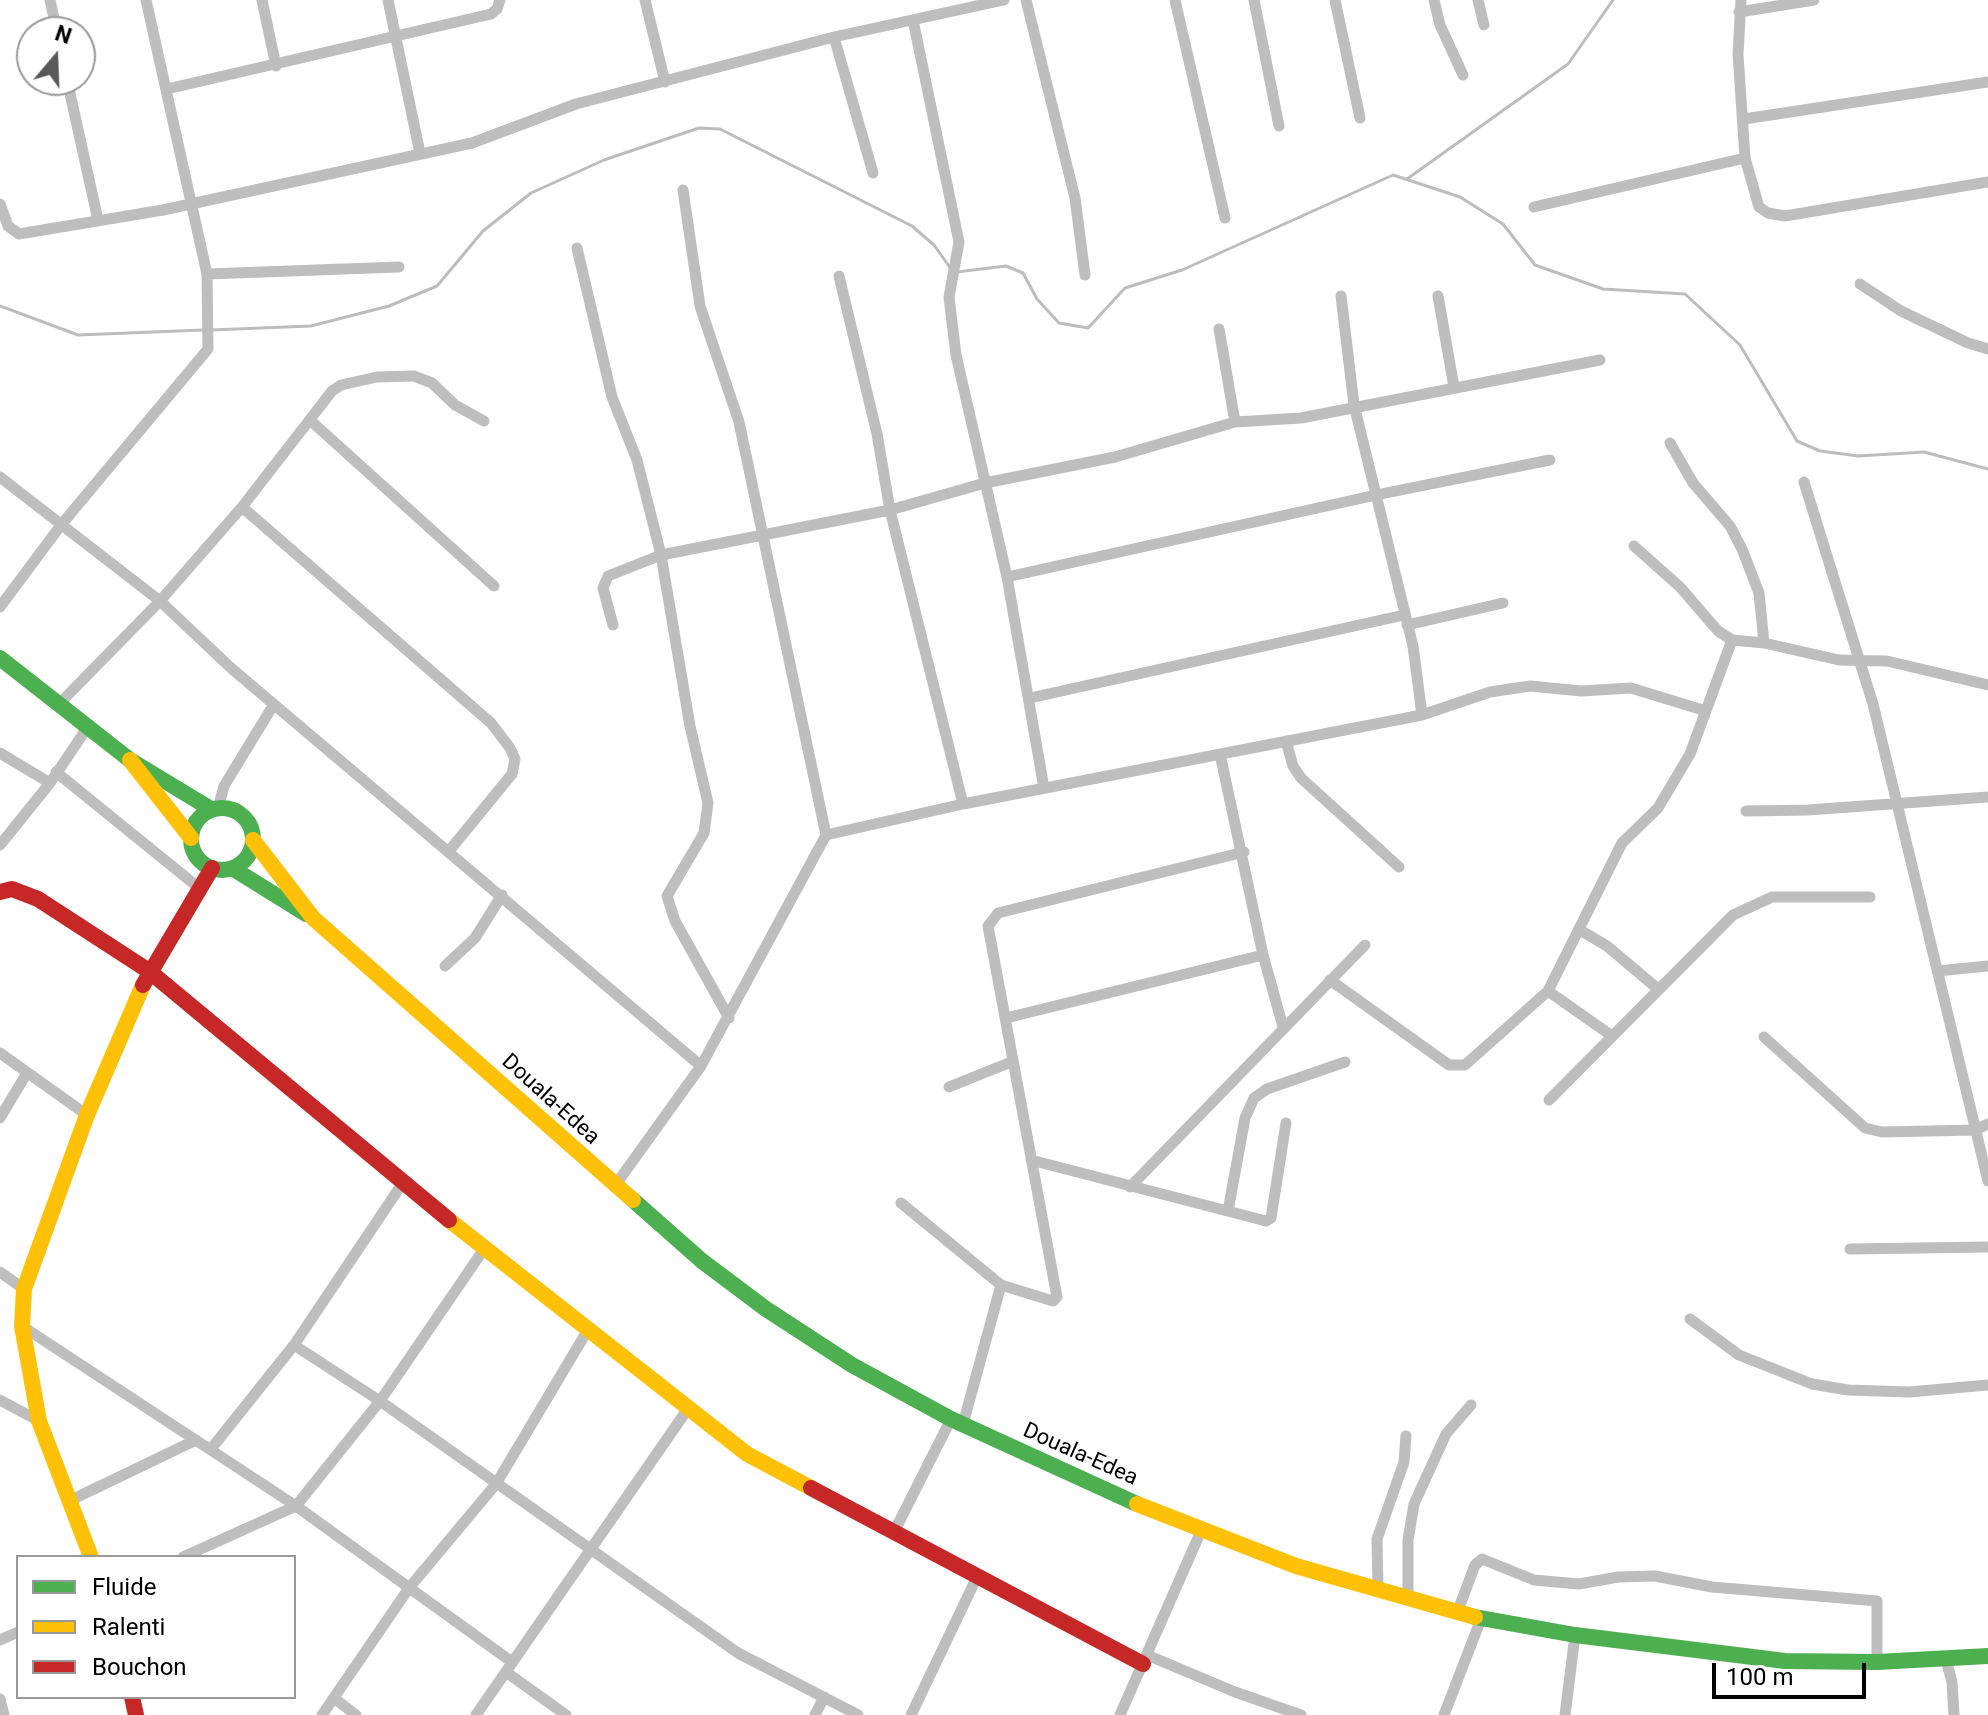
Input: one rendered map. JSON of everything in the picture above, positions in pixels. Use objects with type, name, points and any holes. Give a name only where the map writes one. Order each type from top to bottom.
[{"type":"main road","points":[[0,658],[130,760],[214,809],[231,809],[243,816],[251,827],[251,852],[232,868],[212,868],[196,857],[191,838],[130,760]]},
{"type":"main road","points":[[191,838],[196,821],[214,809]]},
{"type":"main road","name":"Douala-Edea","points":[[253,840],[313,918]]},
{"type":"main road","points":[[90,1555],[39,1421],[22,1326],[24,1289],[87,1115],[149,971],[212,868]]},
{"type":"main road","name":"Douala-Edea","points":[[232,868],[313,918],[614,1187],[702,1261],[766,1309],[852,1365],[957,1422],[1063,1473],[1201,1531],[1296,1566],[1481,1619],[1575,1635],[1785,1661],[1877,1662],[1988,1656]]},
{"type":"main road","points":[[0,892],[12,889],[38,899],[149,971],[484,1249],[747,1454],[893,1534],[1145,1659]]},
{"type":"street","points":[[0,607],[61,525],[208,349],[207,274],[146,0]]},
{"type":"street","points":[[262,0],[276,66]]},
{"type":"street","points":[[388,0],[420,153]]},
{"type":"street","points":[[167,89],[491,14],[500,0]]},
{"type":"street","points":[[645,0],[665,82]]},
{"type":"street","points":[[0,204],[8,226],[19,234],[192,203],[472,143],[576,104],[834,37],[1004,0]]},
{"type":"street","points":[[1026,0],[1075,198],[1085,275]]},
{"type":"street","points":[[1175,0],[1225,218]]},
{"type":"street","points":[[1254,0],[1279,126]]},
{"type":"street","points":[[1335,0],[1360,118]]},
{"type":"street","points":[[1434,0],[1440,25],[1463,75]]},
{"type":"street","points":[[1478,0],[1484,25]]},
{"type":"street","points":[[1814,0],[1740,6],[1738,54],[1745,158],[1759,207],[1785,216],[1988,182]]},
{"type":"street","points":[[913,20],[959,242],[949,297],[956,355],[1007,577],[1044,788]]},
{"type":"street","points":[[834,37],[873,173]]},
{"type":"street","points":[[1744,119],[1988,82]]},
{"type":"street","points":[[71,96],[98,220]]},
{"type":"street","points":[[1534,207],[1745,158]]},
{"type":"street","points":[[614,1187],[701,1066],[826,835],[739,422],[726,373],[700,306],[683,190]]},
{"type":"street","points":[[577,248],[612,397],[637,460],[661,555],[690,726],[708,803],[704,833],[667,896],[675,921],[729,1018]]},
{"type":"street","points":[[207,274],[399,267]]},
{"type":"street","points":[[839,276],[877,434],[890,510],[963,804]]},
{"type":"street","points":[[1860,284],[1901,311],[1968,343],[1988,349]]},
{"type":"street","points":[[1341,296],[1354,405],[1406,620],[1422,715]]},
{"type":"street","points":[[1438,296],[1454,387]]},
{"type":"street","points":[[1219,329],[1235,422]]},
{"type":"street","points":[[613,625],[603,588],[608,576],[661,555],[761,538],[890,510],[985,483],[1115,457],[1235,422],[1301,418],[1354,405],[1600,360]]},
{"type":"street","points":[[59,704],[160,601],[242,507],[332,391],[341,385],[399,375],[432,383],[455,405],[484,421]]},
{"type":"street","points":[[311,421],[494,586]]},
{"type":"street","points":[[1670,443],[1693,483],[1730,526],[1742,549],[1759,593],[1764,643]]},
{"type":"street","points":[[1007,577],[1376,495],[1550,460]]},
{"type":"street","points":[[0,477],[160,601],[274,704],[701,1066]]},
{"type":"street","points":[[1804,482],[1861,659],[1988,1181]]},
{"type":"street","points":[[242,507],[491,723],[510,748],[515,759],[512,774],[449,851]]},
{"type":"street","points":[[1634,546],[1680,587],[1718,631],[1732,640],[1764,643],[1827,658],[1912,665],[1988,685]]},
{"type":"street","points":[[1030,698],[1406,620],[1503,603]]},
{"type":"street","points":[[1330,980],[1453,1067],[1465,1065],[1548,991],[1622,843],[1658,808],[1690,754],[1732,640]]},
{"type":"street","points":[[826,835],[963,804],[1422,715],[1490,692],[1543,685],[1581,691],[1631,688],[1706,711]]},
{"type":"street","points":[[214,809],[224,786],[274,704]]},
{"type":"street","points":[[0,845],[50,783],[87,728]]},
{"type":"street","points":[[1286,741],[1293,766],[1301,778],[1399,867]]},
{"type":"street","points":[[0,753],[50,783]]},
{"type":"street","points":[[1220,754],[1244,852],[1263,955],[1283,1027]]},
{"type":"street","points":[[56,772],[199,888]]},
{"type":"street","points":[[1746,811],[1808,810],[1897,801],[1988,797]]},
{"type":"street","points":[[901,1203],[1001,1285],[1053,1301],[1059,1294],[1011,1062],[1006,1018],[988,926],[998,913],[1244,852]]},
{"type":"street","points":[[445,966],[475,938],[502,895]]},
{"type":"street","points":[[1549,1100],[1733,915],[1772,897],[1870,897]]},
{"type":"street","points":[[1580,930],[1607,946],[1658,989]]},
{"type":"street","points":[[1130,1187],[1365,945]]},
{"type":"street","points":[[1006,1018],[1263,955]]},
{"type":"street","points":[[1937,971],[1988,966]]},
{"type":"street","points":[[1548,991],[1612,1036]]},
{"type":"street","points":[[1764,1037],[1865,1128],[1882,1132],[1975,1130],[1988,1124]]},
{"type":"street","points":[[0,1053],[87,1115]]},
{"type":"street","points":[[949,1087],[1011,1062]]},
{"type":"street","points":[[1228,1211],[1245,1118],[1254,1098],[1267,1089],[1345,1062]]},
{"type":"street","points":[[0,1118],[27,1073]]},
{"type":"street","points":[[1031,1160],[1266,1221],[1271,1218],[1286,1123]]},
{"type":"street","points":[[211,1449],[294,1345],[404,1181]]},
{"type":"street","points":[[1850,1249],[1896,1251],[1988,1247]]},
{"type":"street","points":[[187,1555],[296,1506],[380,1401],[484,1249]]},
{"type":"street","points":[[0,1272],[24,1289]]},
{"type":"street","points":[[893,1534],[957,1422],[1001,1285]]},
{"type":"street","points":[[1690,1319],[1739,1355],[1812,1384],[1848,1390],[1909,1392],[1988,1385]]},
{"type":"street","points":[[22,1326],[296,1506],[409,1588],[566,1715]]},
{"type":"street","points":[[322,1715],[409,1588],[496,1484],[589,1328]]},
{"type":"street","points":[[294,1345],[380,1401],[738,1653],[858,1715]]},
{"type":"street","points":[[0,1400],[39,1421]]},
{"type":"street","points":[[1408,1599],[1408,1540],[1414,1504],[1446,1434],[1471,1405]]},
{"type":"street","points":[[476,1715],[687,1410]]},
{"type":"street","points":[[1378,1590],[1377,1539],[1404,1462],[1406,1436]]},
{"type":"street","points":[[69,1501],[196,1440]]},
{"type":"street","points":[[1120,1715],[1201,1531]]},
{"type":"street","points":[[1457,1613],[1475,1565],[1482,1559],[1534,1580],[1579,1584],[1618,1577],[1655,1576],[1712,1587],[1877,1601],[1877,1662]]},
{"type":"street","points":[[911,1715],[977,1577]]},
{"type":"street","points":[[1444,1715],[1481,1619]]},
{"type":"street","points":[[1565,1715],[1575,1635]]},
{"type":"street","points":[[1145,1659],[1301,1715]]},
{"type":"street","points":[[1946,1660],[1952,1682],[1954,1715]]},
{"type":"street","points":[[815,1715],[824,1697]]},
{"type":"street","points":[[334,1698],[356,1715]]},
{"type":"street","points":[[0,1699],[4,1715]]},
{"type":"waterway","points":[[1407,179],[1568,64],[1613,0]]},
{"type":"waterway","points":[[211,330],[311,326],[389,306],[437,286],[483,231],[531,193],[604,160],[699,128],[720,129],[912,226],[934,245],[951,269]]},
{"type":"waterway","points":[[957,272],[1006,266],[1023,273],[1037,299],[1059,323],[1088,328],[1125,288],[1182,270],[1393,175],[1460,197],[1503,224],[1535,265],[1603,289],[1685,294],[1740,345],[1797,441],[1820,451],[1858,456],[1924,452],[1988,469]]},
{"type":"waterway","points":[[0,306],[78,335],[203,330]]},
{"type":"traffic: fast","points":[[0,658],[130,760],[211,809]]},
{"type":"traffic: fast","points":[[222,808],[234,810],[244,817],[251,827],[253,839],[251,851],[244,861],[234,868],[222,870],[210,868],[200,861],[193,851],[191,839],[193,827],[200,817],[210,810],[222,808]]},
{"type":"traffic: fast","points":[[232,868],[306,914]]},
{"type":"traffic: fast","points":[[633,1200],[702,1261],[766,1309],[852,1365],[951,1419],[1137,1504]]},
{"type":"traffic: fast","points":[[1475,1617],[1575,1635],[1785,1661],[1877,1662],[1988,1656]]},
{"type":"traffic: slow","points":[[130,760],[191,838]]},
{"type":"traffic: slow","points":[[253,840],[313,918],[633,1200]]},
{"type":"traffic: slow","points":[[90,1555],[39,1421],[22,1326],[24,1289],[87,1115],[143,985]]},
{"type":"traffic: slow","points":[[449,1220],[747,1454],[811,1488]]},
{"type":"traffic: slow","points":[[1137,1504],[1296,1566],[1475,1617]]},
{"type":"traffic: jam","points":[[143,985],[212,868]]},
{"type":"traffic: jam","points":[[0,892],[12,889],[38,899],[149,971],[449,1220]]},
{"type":"traffic: jam","points":[[811,1488],[1143,1664]]},
{"type":"traffic: jam","points":[[132,1699],[136,1715]]}]
